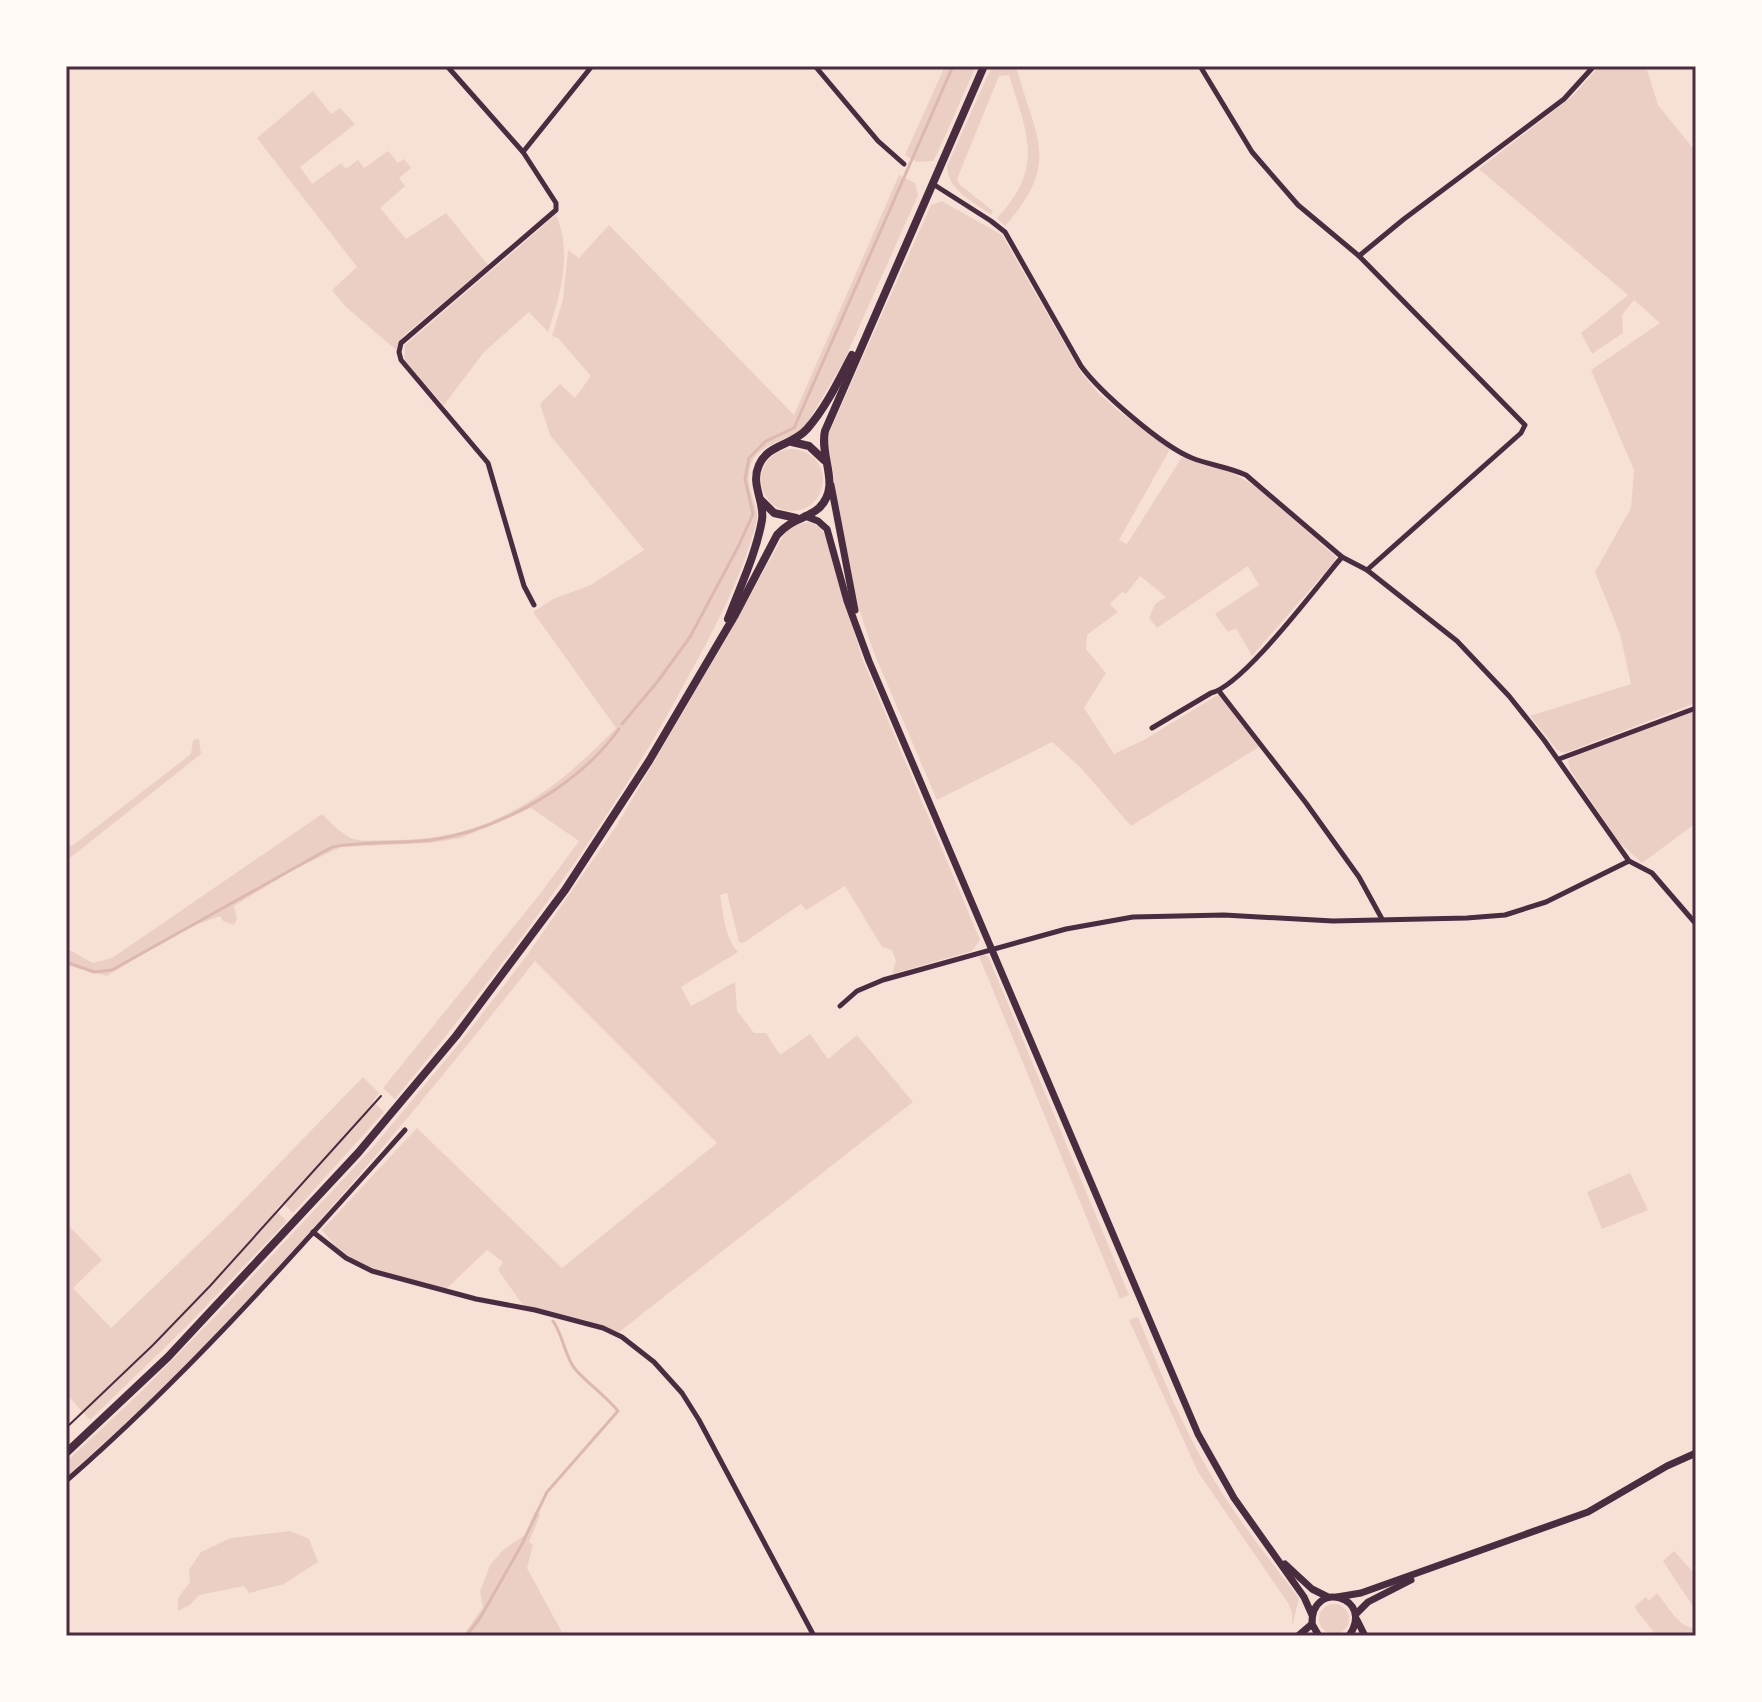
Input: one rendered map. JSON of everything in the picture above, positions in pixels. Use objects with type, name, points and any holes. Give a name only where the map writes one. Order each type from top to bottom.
[{"type":"main road","points":[[860,636],[832,500],[823,445],[825,431],[984,66]]},
{"type":"main road","points":[[721,636],[755,547],[763,514],[755,483],[756,470],[771,449],[792,442],[811,423],[870,323]]},
{"type":"main road","points":[[792,442],[809,446],[820,454],[828,466]]},
{"type":"main road","points":[[66,1453],[168,1357],[358,1153],[456,1036],[565,890],[649,761],[735,615],[777,535],[786,524],[818,508],[827,496],[831,481]]},
{"type":"main road","points":[[758,495],[774,513],[818,521],[827,529],[860,636],[1192,1421],[1219,1474],[1304,1597],[1319,1636]]},
{"type":"main road","points":[[1298,1636],[1321,1601],[1361,1593],[1588,1512],[1667,1466],[1696,1453]]},
{"type":"main road","points":[[1272,1552],[1312,1589],[1349,1602],[1365,1636]]},
{"type":"main road","points":[[1349,1636],[1355,1628],[1356,1616],[1368,1602],[1437,1566]]},
{"type":"street","points":[[447,66],[523,152],[556,203],[556,210],[401,343],[399,352],[401,360],[488,463],[524,586],[534,605]]},
{"type":"street","points":[[523,152],[592,66]]},
{"type":"street","points":[[815,66],[878,141],[904,164]]},
{"type":"street","points":[[1200,66],[1252,152],[1298,205],[1359,256],[1525,425],[1521,433],[1367,570]]},
{"type":"street","points":[[1359,256],[1564,99],[1594,66]]},
{"type":"street","points":[[932,183],[1000,227],[1081,366],[1101,390],[1181,452],[1246,475],[1342,557],[1367,570],[1457,641],[1509,696],[1559,759],[1629,861],[1652,873],[1696,924]]},
{"type":"street","points":[[1152,728],[1219,691],[1250,664],[1342,557]]},
{"type":"street","points":[[1219,691],[1306,803],[1365,887],[1382,919]]},
{"type":"street","points":[[1559,759],[1696,708]]},
{"type":"street","points":[[840,1006],[857,991],[883,980],[1066,929],[1133,917],[1174,914],[1333,921],[1480,917],[1528,909],[1629,861]]},
{"type":"street","points":[[66,1481],[182,1373],[405,1130]]},
{"type":"street","points":[[313,1232],[346,1258],[372,1271],[445,1292],[586,1323],[635,1345],[682,1393],[699,1420],[814,1636]]},
{"type":"path","points":[[66,1428],[210,1286],[381,1096]]},
{"type":"shaded area","points":[[945,66],[976,66],[933,161],[917,162],[905,155]]},
{"type":"shaded area","points":[[992,66],[1016,66],[1039,149],[1039,166],[1033,184],[1005,226],[997,218],[1022,182],[1028,150],[1009,75],[999,76],[957,179],[959,184],[993,211],[991,215],[956,189],[947,166]]},
{"type":"shaded area","points":[[1599,66],[1646,66],[1658,105],[1696,152],[1696,703],[1565,753],[1557,750],[1530,716],[1631,684],[1620,634],[1595,572],[1631,508],[1634,470],[1591,370],[1660,323],[1634,300],[1622,315],[1623,333],[1592,354],[1581,333],[1628,295],[1479,169],[1574,95]]},
{"type":"shaded area","points":[[313,91],[331,114],[340,108],[355,124],[300,167],[312,184],[341,163],[346,169],[358,160],[364,168],[388,151],[398,163],[404,159],[411,168],[399,178],[405,186],[380,208],[406,239],[446,213],[488,265],[402,337],[396,350],[346,307],[332,290],[357,267],[257,138]]},
{"type":"shaded area","points":[[899,175],[915,183],[918,195],[844,361],[806,425],[754,458],[749,481],[757,520],[751,541],[727,602],[686,681],[622,791],[551,897],[395,1099],[383,1088],[579,841],[531,808],[461,838],[430,843],[341,847],[293,870],[234,906],[237,919],[234,925],[223,921],[220,916],[184,929],[107,976],[66,965],[66,948],[93,963],[112,958],[322,814],[341,832],[363,840],[432,838],[463,831],[519,808],[593,751],[616,728],[533,612],[553,599],[591,585],[644,550],[550,435],[540,404],[560,384],[575,398],[591,376],[558,338],[552,336],[563,299],[568,250],[579,258],[609,225],[794,415]]},
{"type":"shaded area","points":[[942,201],[1002,235],[1080,371],[1098,393],[1121,413],[1170,449],[1119,540],[1127,544],[1182,457],[1229,471],[1260,489],[1336,557],[1252,656],[1236,628],[1228,632],[1215,614],[1259,585],[1248,566],[1157,628],[1149,618],[1155,604],[1166,597],[1140,576],[1126,594],[1122,592],[1110,604],[1118,612],[1087,635],[1086,649],[1106,673],[1084,708],[1114,754],[1144,740],[1219,694],[1259,747],[1131,826],[1080,767],[1052,742],[937,800],[874,653],[859,609],[835,496],[828,435],[931,205]]},
{"type":"shaded area","points":[[556,215],[564,244],[563,274],[548,332],[529,312],[484,352],[444,405],[404,361],[405,345]]},
{"type":"shaded area","points":[[786,449],[798,449],[814,458],[821,468],[821,492],[814,502],[798,511],[786,511],[766,497],[761,486],[761,474],[775,454]]},
{"type":"shaded area","points":[[809,522],[820,527],[826,536],[862,658],[980,940],[972,951],[892,974],[896,961],[892,950],[882,947],[845,886],[806,910],[801,904],[743,943],[739,942],[727,893],[720,895],[724,918],[727,932],[738,952],[681,987],[691,1006],[735,982],[737,1011],[754,1033],[766,1033],[780,1055],[810,1034],[828,1059],[857,1035],[913,1102],[619,1332],[523,1305],[498,1270],[503,1262],[487,1250],[446,1289],[362,1265],[339,1250],[322,1230],[417,1128],[562,1268],[717,1143],[535,961],[312,1230],[193,1357],[66,1477],[66,1462],[143,1390],[223,1308],[374,1146],[462,1040],[528,954],[617,825],[788,527]]},
{"type":"shaded area","points":[[1696,710],[1696,823],[1642,863],[1619,842],[1570,770],[1568,761],[1573,756]]},
{"type":"shaded area","points":[[199,739],[201,754],[66,861],[68,843],[72,846],[191,754],[193,740]]},
{"type":"shaded area","points":[[979,956],[988,956],[1129,1295],[1120,1299]]},
{"type":"shaded area","points":[[363,1077],[379,1093],[373,1101],[384,1112],[293,1213],[283,1203],[275,1210],[287,1221],[187,1326],[90,1420],[66,1394],[66,1223],[102,1260],[73,1288],[111,1328],[235,1209]]},
{"type":"shaded area","points":[[1630,1173],[1648,1210],[1602,1229],[1587,1192]]},
{"type":"shaded area","points":[[1138,1317],[1178,1413],[1207,1468],[1239,1518],[1299,1598],[1292,1627],[1288,1603],[1198,1472],[1129,1320]]},
{"type":"shaded area","points":[[535,1511],[540,1515],[529,1542],[533,1545],[527,1568],[564,1636],[463,1636],[483,1607],[480,1592],[490,1565],[504,1549],[525,1535]]},
{"type":"shaded area","points":[[290,1531],[309,1539],[318,1562],[284,1584],[249,1593],[244,1586],[199,1595],[190,1605],[178,1611],[178,1598],[190,1582],[189,1570],[201,1552],[231,1538]]},
{"type":"shaded area","points":[[1674,1551],[1693,1572],[1696,1570],[1696,1611],[1663,1561]]},
{"type":"shaded area","points":[[1657,1593],[1679,1621],[1696,1628],[1696,1636],[1657,1636],[1634,1607],[1646,1597],[1649,1601]]},
{"type":"shaded area","points":[[1334,1604],[1345,1608],[1349,1619],[1345,1630],[1334,1634],[1323,1630],[1319,1619],[1323,1608]]},
{"type":"waterway","points":[[622,724],[690,637],[738,547],[753,514],[745,479],[749,458],[766,441],[794,428],[953,66]]},
{"type":"waterway","points":[[66,962],[94,972],[112,970],[332,847],[431,840],[457,835],[510,816],[536,802],[582,769],[619,729]]},
{"type":"waterway","points":[[466,1636],[480,1618],[521,1546],[547,1492],[618,1411],[575,1369],[553,1321]]}]
